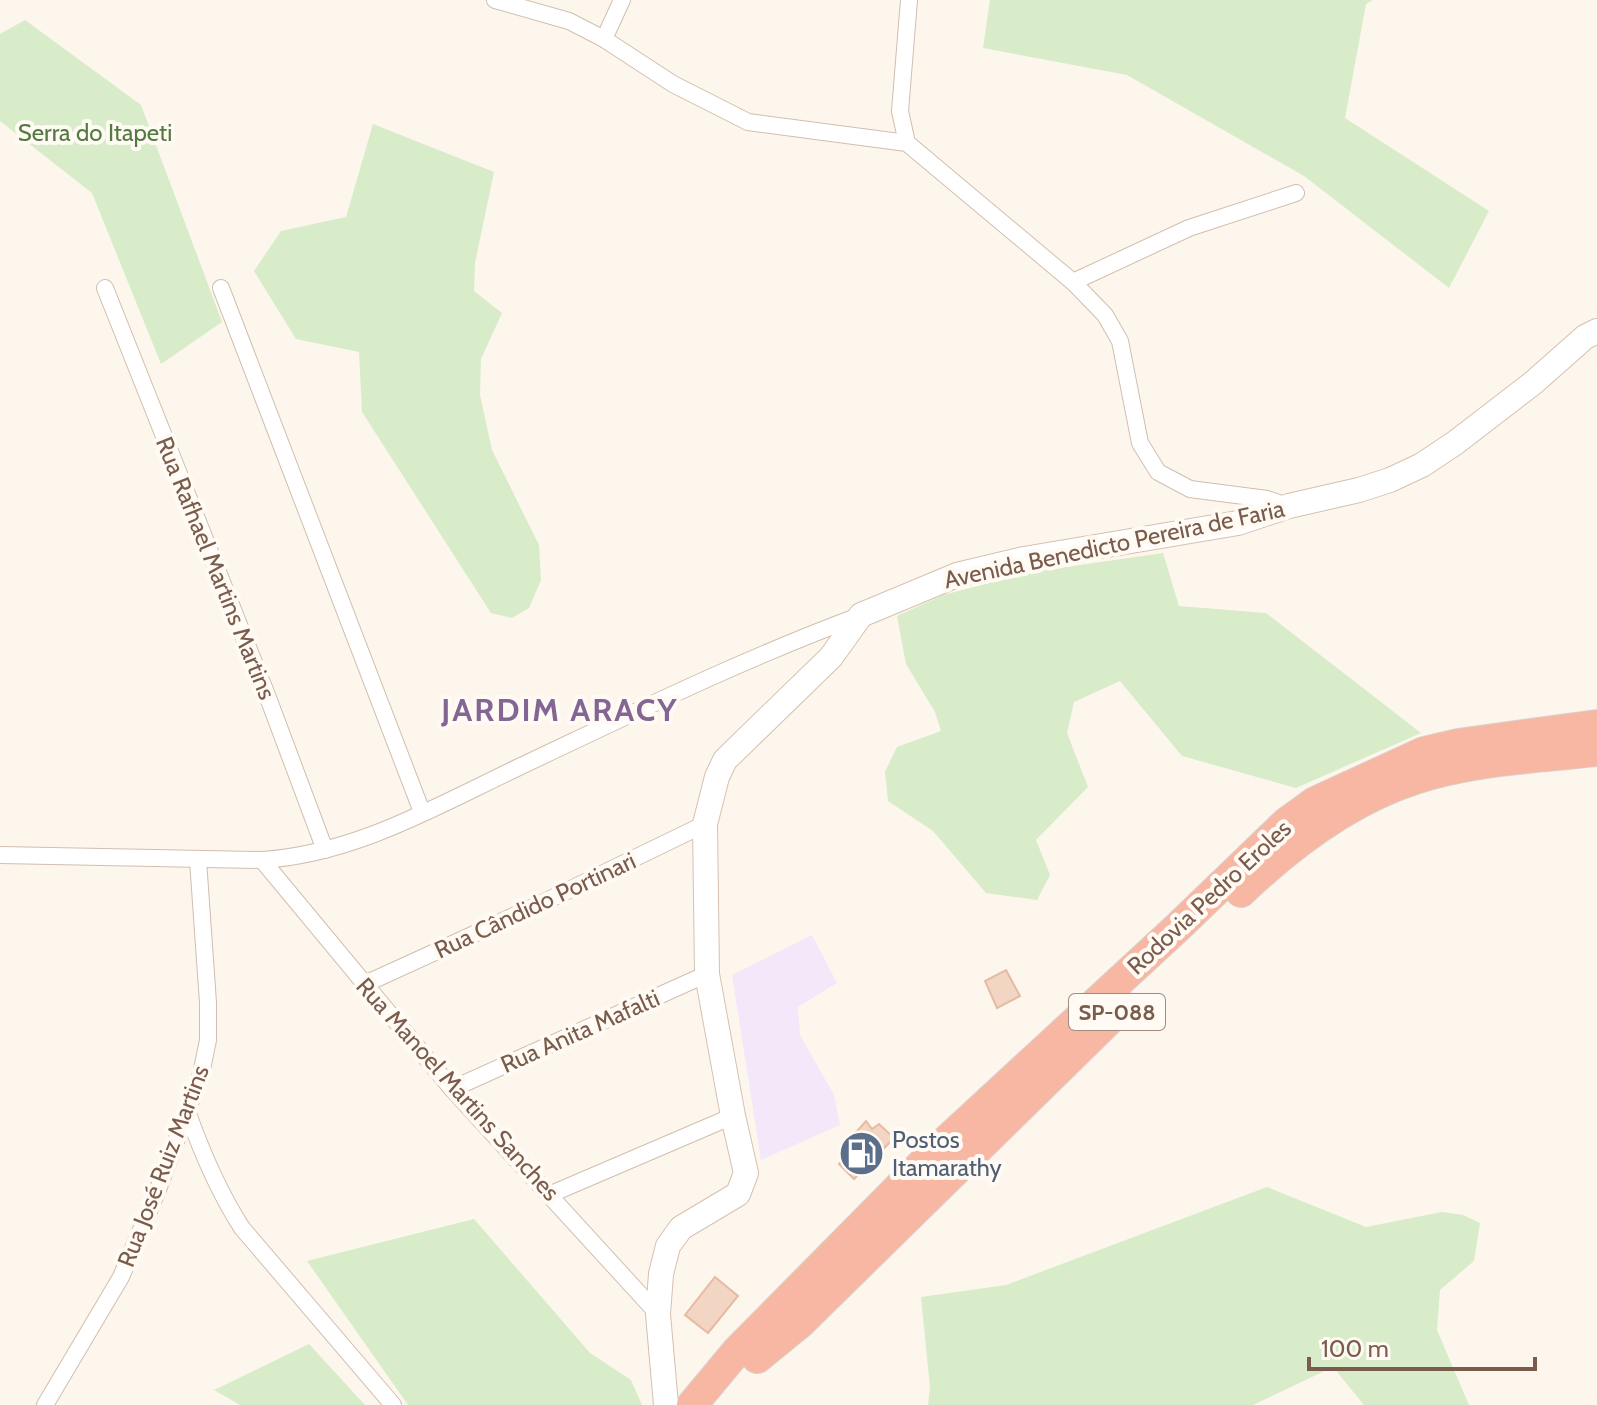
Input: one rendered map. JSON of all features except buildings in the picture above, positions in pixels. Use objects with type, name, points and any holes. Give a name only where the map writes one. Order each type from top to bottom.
[{"type":"highway","name":"Rodovia Pedro Eroles","points":[[711,1405],[756,1358],[800,1323],[915,1192],[932,1154],[1286,823],[1315,802],[1424,752],[1458,744],[1597,725]]},
{"type":"highway","name":"Rodovia Pedro Eroles","points":[[692,1405],[737,1351],[1044,1082],[1265,869],[1330,822],[1414,779],[1459,769],[1597,751]]},
{"type":"main road","name":"Avenida Benedicto Pereira de Faria","points":[[861,615],[957,575],[1024,559],[1238,523],[1289,506],[1390,480],[1422,465],[1500,409],[1585,337],[1597,331]]},
{"type":"main road","points":[[666,1405],[658,1314],[661,1274],[668,1246],[681,1228],[738,1194],[746,1173],[707,974],[705,824],[717,777],[725,760],[831,657],[861,615]]},
{"type":"street","points":[[495,0],[559,17],[604,39],[673,84],[748,122],[907,143],[1073,282],[1105,315],[1120,341],[1140,443],[1158,472],[1190,489],[1267,499],[1289,506]]},
{"type":"street","points":[[604,39],[622,0]]},
{"type":"street","points":[[907,143],[900,111],[908,1]]},
{"type":"street","points":[[1073,282],[1216,217],[1296,193]]},
{"type":"street","name":"Rua Rafhael Martins Martins","points":[[105,288],[325,850]]},
{"type":"street","points":[[221,288],[422,812]]},
{"type":"street","name":"Avenida Benedicto Pereira de Faria","points":[[0,855],[262,860],[284,859],[325,850],[379,833],[741,664],[861,615]]},
{"type":"street","name":"Rua Cândido Portinari","points":[[365,984],[705,824]]},
{"type":"street","name":"Rua José Ruiz Martins","points":[[45,1405],[121,1277],[201,1074],[208,1040],[208,1003],[198,860]]},
{"type":"street","name":"Rua Manoel Martins Sanches","points":[[262,860],[452,1089],[658,1314]]},
{"type":"street","name":"Rua Anita Mafalti","points":[[452,1089],[707,974]]},
{"type":"street","points":[[187,1111],[223,1200],[242,1228],[393,1405]]},
{"type":"street","points":[[551,1194],[733,1116]]},
{"type":"shaded area","points":[[812,935],[837,983],[798,1007],[800,1035],[834,1095],[840,1125],[761,1160],[732,975]]},
{"type":"green space","points":[[990,0],[1373,0],[1366,4],[1345,118],[1489,211],[1449,288],[1304,176],[1127,75],[983,48]]},
{"type":"green space","name":"Serra do Itapeti","points":[[25,20],[141,105],[222,322],[161,364],[92,193],[0,121],[0,34]]},
{"type":"green space","points":[[373,124],[494,172],[475,263],[474,291],[502,313],[481,359],[480,395],[492,450],[539,545],[541,580],[529,608],[512,618],[491,613],[362,412],[359,352],[296,339],[254,271],[281,231],[346,217]]},
{"type":"green space","points":[[1163,553],[1179,606],[1266,613],[1421,733],[1296,788],[1182,756],[1120,681],[1074,702],[1067,733],[1088,787],[1036,840],[1050,875],[1037,900],[986,893],[933,831],[888,801],[885,772],[897,747],[941,731],[935,712],[906,664],[897,616],[943,595],[1032,572]]},
{"type":"green space","points":[[1267,1187],[1366,1227],[1442,1212],[1463,1215],[1480,1223],[1474,1261],[1440,1290],[1437,1330],[1469,1405],[1364,1405],[1333,1367],[1253,1405],[928,1405],[930,1387],[921,1297],[1006,1285]]},
{"type":"green space","points":[[474,1219],[590,1353],[631,1380],[642,1405],[408,1405],[307,1261]]},
{"type":"green space","points":[[309,1344],[365,1405],[240,1405],[214,1390]]},
{"type":"place","name":"Postos Itamarathy","points":[[861,1153]]},
{"type":"district","name":"JARDIM ARACY","points":[[560,709]]}]
